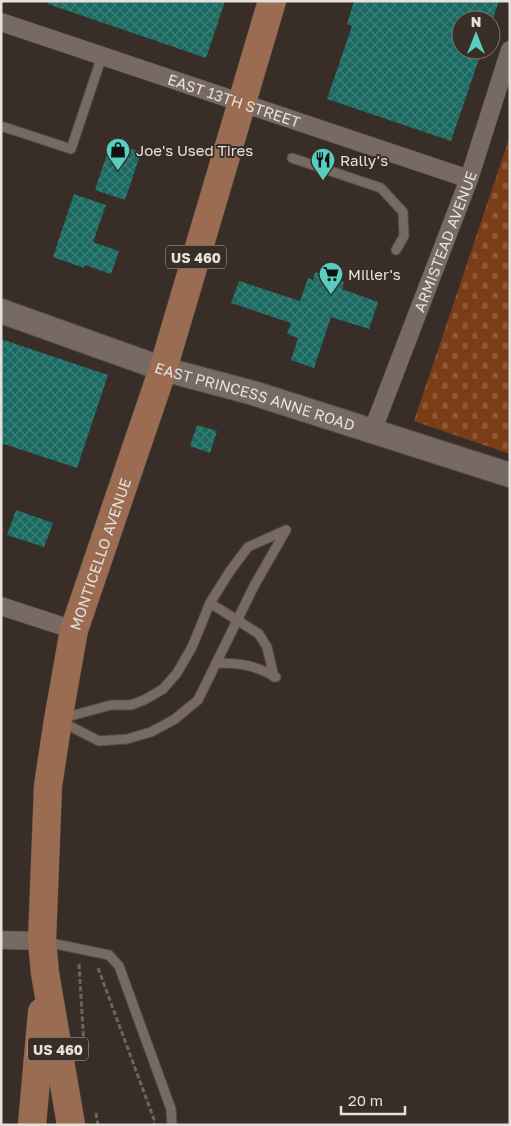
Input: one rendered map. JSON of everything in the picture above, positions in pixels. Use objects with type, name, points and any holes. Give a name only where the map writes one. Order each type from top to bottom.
[{"type":"main road","name":"MONTICELLO AVENUE","points":[[71,1125],[45,973],[42,941],[48,786],[74,630],[163,369],[272,1]]},
{"type":"main road","name":"EAST PRINCESS ANNE ROAD","points":[[1,311],[163,369],[262,396],[510,475]]},
{"type":"main road","points":[[32,1125],[45,973]]},
{"type":"street","name":"EAST 13TH STREET","points":[[1,22],[469,179]]},
{"type":"street","name":"ARMISTEAD AVENUE","points":[[372,432],[469,179],[510,50]]},
{"type":"street","points":[[1,606],[74,630]]},
{"type":"street","points":[[1,940],[42,941]]},
{"type":"lane","points":[[4,127],[71,149],[102,56]]},
{"type":"lane","points":[[292,158],[381,188],[403,212],[404,236],[396,250]]},
{"type":"lane","points":[[286,530],[254,586],[198,700],[175,718],[151,732],[127,739],[99,741],[58,720],[111,705],[131,705],[163,689],[178,673],[192,647],[210,603],[230,571],[248,548],[286,530]]},
{"type":"lane","points":[[210,603],[259,634],[267,647],[276,677],[261,669],[240,663],[216,663]]},
{"type":"lane","points":[[42,941],[109,955],[119,966],[171,1109],[172,1125]]},
{"type":"path","points":[[79,960],[84,1052]]},
{"type":"path","points":[[97,966],[155,1122],[154,1125]]},
{"type":"path","points":[[94,1106],[98,1125]]},
{"type":"green space","points":[[510,136],[510,454],[414,421]]},
{"type":"building","points":[[48,1],[225,1],[206,58],[48,4]]},
{"type":"building","points":[[354,1],[499,1],[496,10],[451,10],[451,60],[479,60],[451,141],[327,99],[352,26],[347,24]]},
{"type":"building","name":"Joe's Used Tires","points":[[111,142],[141,152],[125,200],[95,190]]},
{"type":"building","points":[[74,194],[106,205],[93,242],[119,251],[111,274],[85,265],[84,268],[53,257]]},
{"type":"building","points":[[315,272],[344,282],[342,289],[378,302],[369,329],[331,317],[314,368],[291,360],[298,338],[287,334],[291,323],[231,303],[239,281],[300,301],[308,278],[313,280]]},
{"type":"building","points":[[1,339],[108,375],[77,468],[1,443]]},
{"type":"building","points":[[197,425],[217,431],[210,453],[190,446]]},
{"type":"building","points":[[16,510],[53,523],[44,547],[7,535]]},
{"type":"place","name":"Joe's Used Tires","points":[[118,171]]},
{"type":"place","name":"Rally's","points":[[323,181]]},
{"type":"place","name":"Miller's","points":[[331,295]]}]
